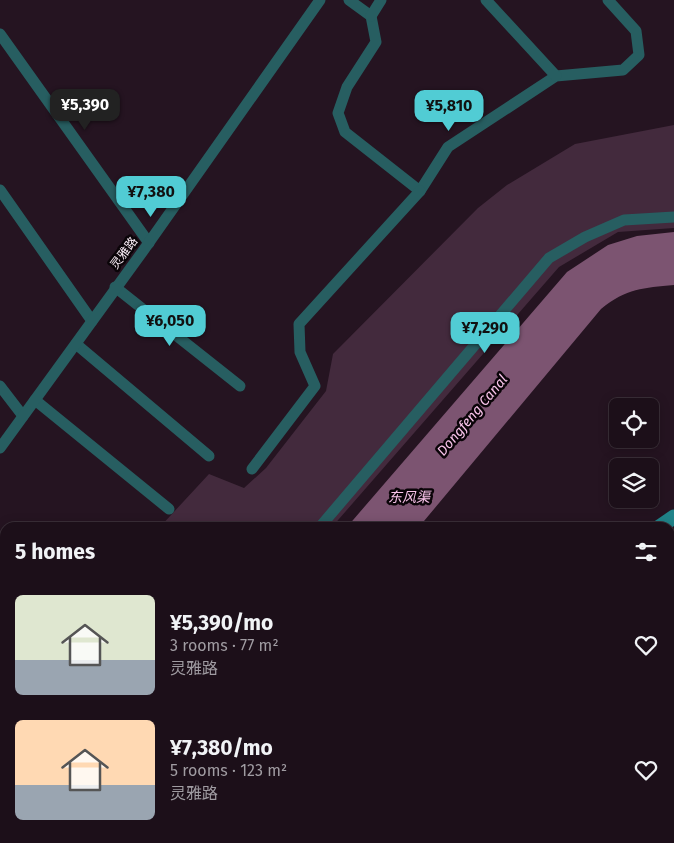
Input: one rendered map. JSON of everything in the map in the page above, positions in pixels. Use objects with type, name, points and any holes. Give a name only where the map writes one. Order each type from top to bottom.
[{"type":"street","name":"灵雅路","points":[[0,448],[115,287],[149,243],[320,0]]},
{"type":"street","points":[[349,0],[370,16],[376,42],[347,87],[338,113],[346,132],[420,191]]},
{"type":"street","points":[[370,16],[381,0]]},
{"type":"street","points":[[486,0],[556,76]]},
{"type":"street","points":[[252,469],[315,386],[300,352],[299,324],[420,191],[448,147],[556,76],[624,70],[639,55],[636,31],[608,0]]},
{"type":"street","points":[[0,34],[149,243]]},
{"type":"street","points":[[0,190],[92,321]]},
{"type":"street","points":[[323,522],[550,258],[585,237],[624,220],[674,217]]},
{"type":"street","points":[[115,287],[240,386]]},
{"type":"street","points":[[76,344],[209,456]]},
{"type":"street","points":[[0,386],[23,416]]},
{"type":"street","points":[[35,400],[168,509]]},
{"type":"shaded area","points":[[674,125],[674,228],[618,232],[559,267],[336,522],[165,522],[209,474],[244,488],[266,468],[326,391],[333,354],[478,208],[507,185],[575,144]]},
{"type":"water","name":"东风渠","points":[[674,232],[674,285],[636,290],[619,297],[601,309],[423,522],[351,522],[567,272],[608,245],[637,236]]},
{"type":"water label","name":"Dongfeng Canal","points":[[472,415]]}]
